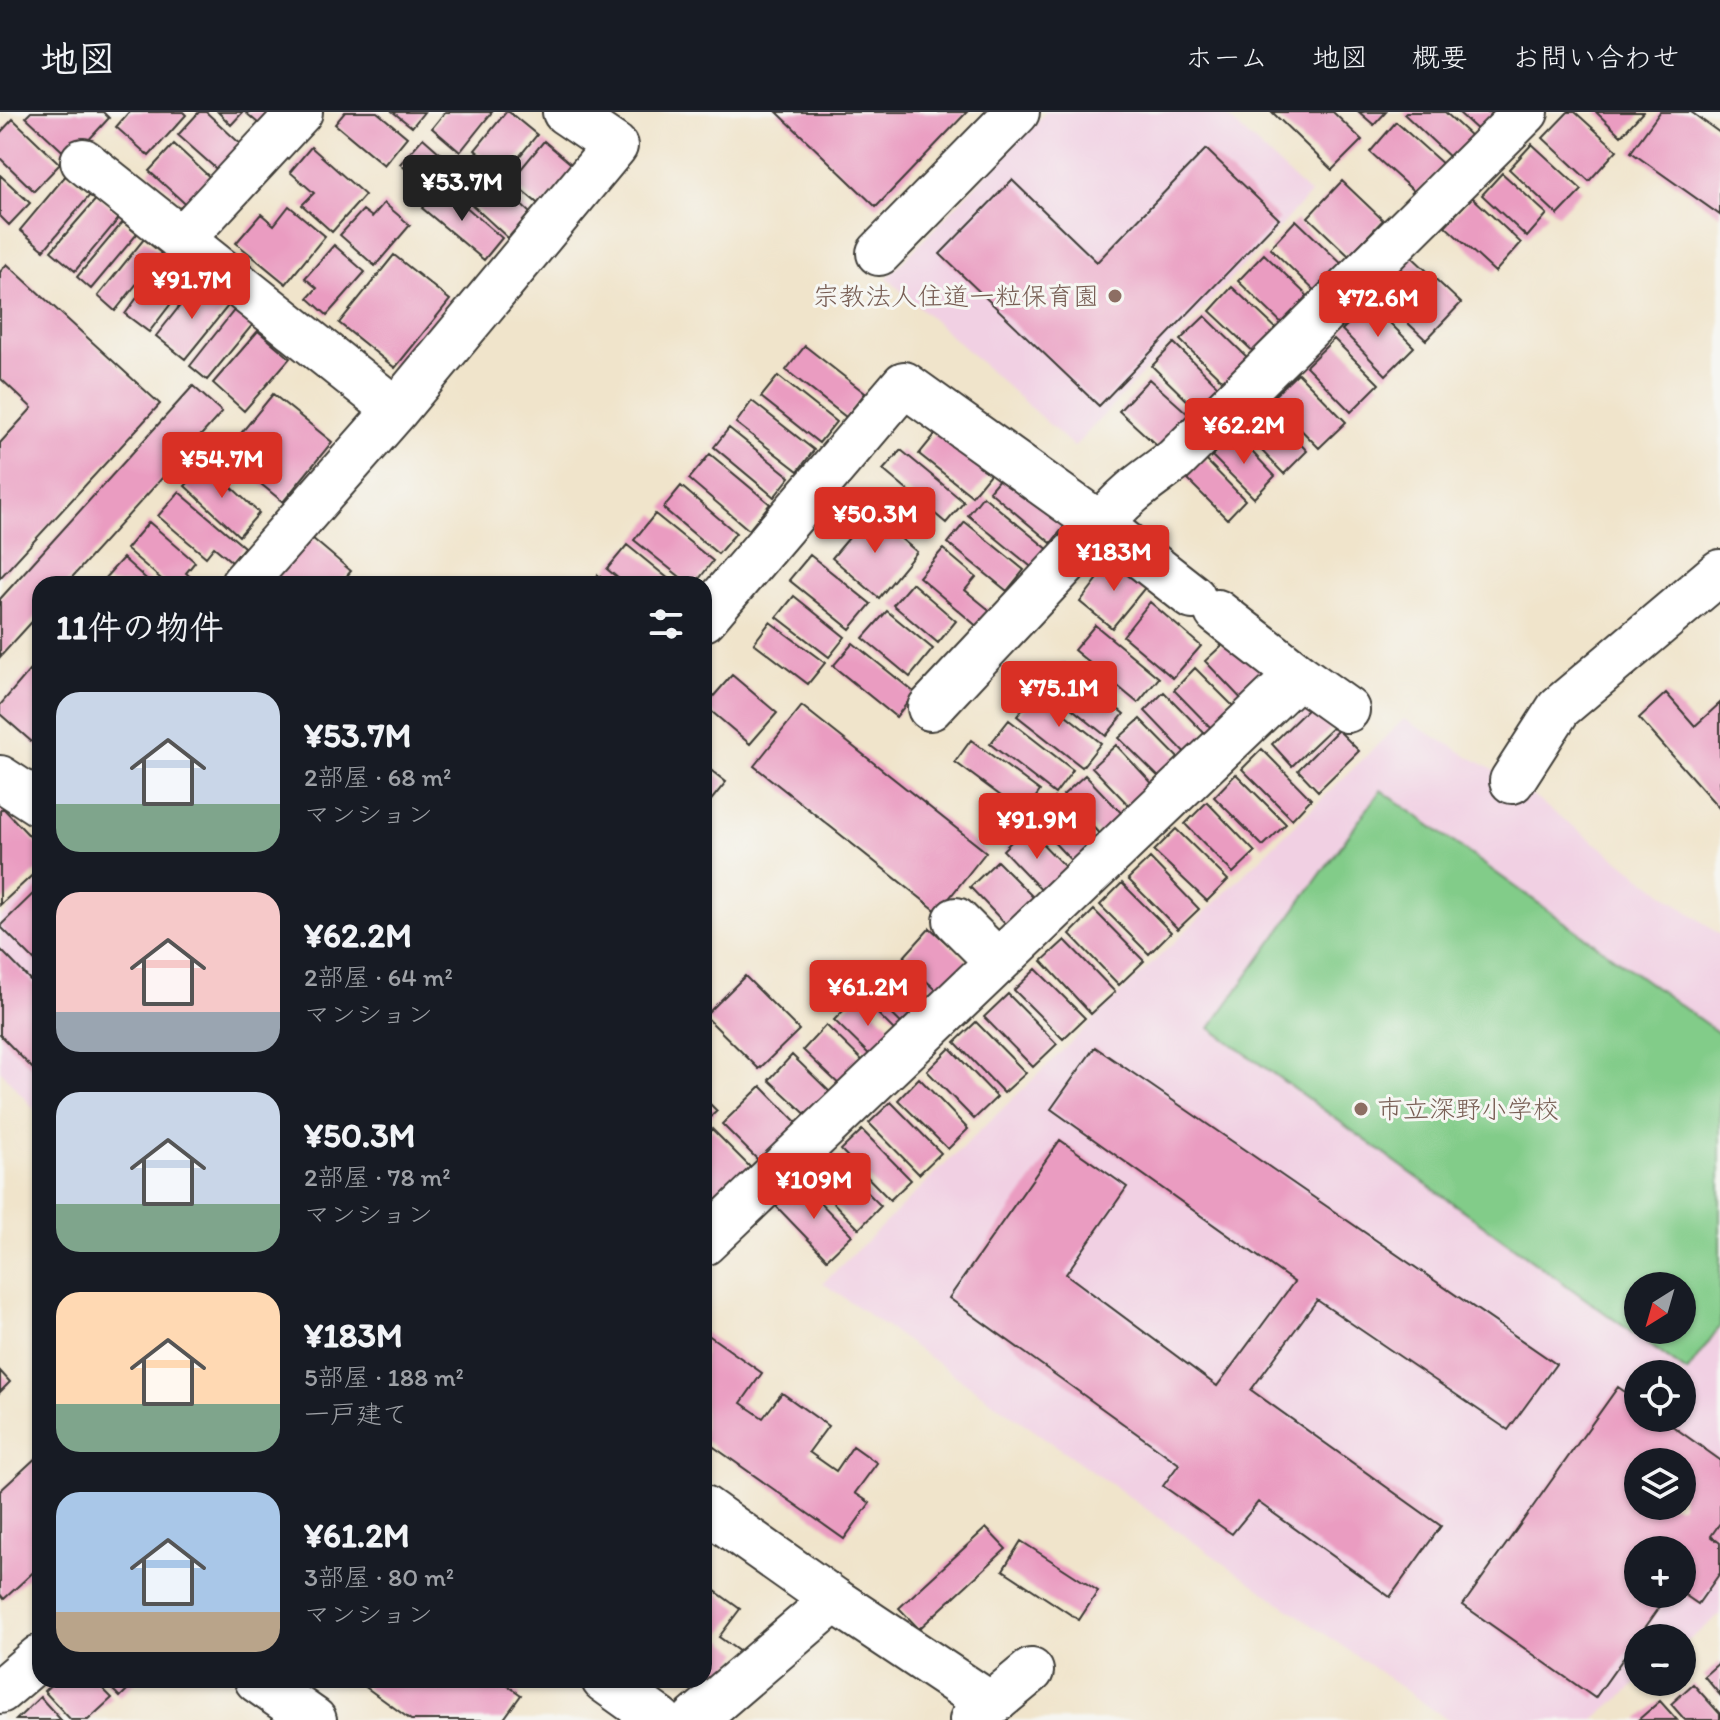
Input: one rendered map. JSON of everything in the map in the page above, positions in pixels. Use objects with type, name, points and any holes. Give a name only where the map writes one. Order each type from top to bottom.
[{"type":"street","points":[[181,240],[300,112]]},
{"type":"street","points":[[250,576],[396,410],[615,146],[565,112]]},
{"type":"street","points":[[879,253],[1017,112]]},
{"type":"street","points":[[930,708],[1114,509],[1175,460],[1526,112]]},
{"type":"street","points":[[83,161],[396,410]]},
{"type":"street","points":[[712,610],[904,384],[1114,509],[1205,605],[1347,710]]},
{"type":"street","points":[[1512,781],[1559,708],[1720,572]]},
{"type":"street","points":[[712,1235],[1298,675]]},
{"type":"street","points":[[0,778],[32,799]]},
{"type":"street","points":[[956,920],[998,962]]},
{"type":"street","points":[[712,1514],[834,1600],[981,1712],[1031,1671]]},
{"type":"street","points":[[694,1720],[834,1600]]},
{"type":"street","points":[[0,1691],[32,1664]]},
{"type":"street","points":[[268,1688],[314,1720]]},
{"type":"street","points":[[615,1688],[660,1720]]},
{"type":"shaded area","points":[[1046,112],[1222,112],[1310,194],[1074,447],[887,278]]},
{"type":"shaded area","name":"市立深野小学校","points":[[1404,719],[1512,781],[1720,935],[1720,1615],[1696,1635],[1696,1624],[1624,1624],[1624,1695],[1594,1720],[1448,1720],[823,1283]]},
{"type":"shaded area","points":[[32,888],[32,1107],[0,1070],[0,918]]},
{"type":"green space","points":[[1381,790],[1720,1034],[1720,1326],[1696,1360],[1670,1360],[1648,1344],[1696,1344],[1696,1272],[1624,1272],[1624,1327],[1210,1028]]},
{"type":"building","points":[[31,112],[103,112],[109,118],[71,159],[26,117]]},
{"type":"building","points":[[129,112],[183,112],[186,115],[149,156],[116,127]]},
{"type":"building","points":[[199,112],[206,112],[246,149],[222,174],[178,135]]},
{"type":"building","points":[[218,112],[243,112],[231,125]]},
{"type":"building","points":[[245,112],[281,112],[265,129]]},
{"type":"building","points":[[345,112],[377,112],[407,137],[384,165],[335,124]]},
{"type":"building","points":[[393,112],[424,112],[412,127]]},
{"type":"building","points":[[445,112],[492,112],[460,152],[432,128]]},
{"type":"building","points":[[506,112],[537,135],[505,174],[475,150]]},
{"type":"building","points":[[777,112],[967,112],[876,207]]},
{"type":"building","points":[[1272,112],[1333,112],[1362,140],[1332,170]]},
{"type":"building","points":[[1359,112],[1386,112],[1374,125]]},
{"type":"building","points":[[1445,112],[1472,137],[1452,159],[1404,114]]},
{"type":"building","points":[[1458,112],[1498,112],[1480,132]]},
{"type":"building","points":[[1568,112],[1575,112],[1617,150],[1589,181],[1543,138]]},
{"type":"building","points":[[1596,112],[1643,112],[1621,136]]},
{"type":"building","points":[[1660,112],[1691,112],[1720,133],[1720,215],[1631,152]]},
{"type":"building","points":[[13,119],[60,164],[34,191],[0,158],[0,133]]},
{"type":"building","points":[[1396,122],[1444,165],[1417,194],[1370,152]]},
{"type":"building","points":[[423,138],[449,161],[426,187],[400,164]]},
{"type":"building","points":[[544,141],[576,168],[542,207],[511,181]]},
{"type":"building","points":[[174,144],[215,182],[191,209],[149,171]]},
{"type":"building","points":[[1532,144],[1582,190],[1558,215],[1509,169]]},
{"type":"building","points":[[311,147],[365,195],[332,232],[302,205],[314,193],[290,172]]},
{"type":"building","points":[[1206,149],[1279,219],[1099,406],[940,254],[1012,180],[1097,262]]},
{"type":"building","points":[[467,155],[530,213],[508,238],[444,179]]},
{"type":"building","points":[[1502,173],[1547,214],[1527,237],[1482,195]]},
{"type":"building","points":[[67,174],[91,194],[44,250],[20,230]]},
{"type":"building","points":[[0,175],[30,203],[9,225],[0,216]]},
{"type":"building","points":[[1342,181],[1383,220],[1349,256],[1308,217]]},
{"type":"building","points":[[441,185],[502,238],[484,260],[422,208]]},
{"type":"building","points":[[98,197],[121,216],[75,271],[51,251]]},
{"type":"building","points":[[1472,197],[1521,243],[1495,272],[1445,226]]},
{"type":"building","points":[[384,203],[410,225],[375,266],[340,235],[363,210],[372,217]]},
{"type":"building","points":[[289,206],[325,236],[286,284],[236,243],[261,214],[274,225]]},
{"type":"building","points":[[1296,220],[1347,269],[1321,297],[1270,248]]},
{"type":"building","points":[[123,222],[137,234],[91,289],[77,277]]},
{"type":"building","points":[[144,239],[161,253],[115,311],[98,296]]},
{"type":"building","points":[[334,245],[365,272],[327,315],[308,298],[317,288],[305,278]]},
{"type":"building","points":[[1264,254],[1315,303],[1289,330],[1238,281]]},
{"type":"building","points":[[394,255],[450,300],[395,368],[339,323]]},
{"type":"building","points":[[168,256],[193,275],[149,332],[125,314]]},
{"type":"building","points":[[1411,256],[1461,303],[1426,340],[1376,293]]},
{"type":"building","points":[[7,264],[160,404],[0,578],[0,443],[32,408],[0,378],[0,272]]},
{"type":"building","points":[[198,283],[228,306],[185,359],[156,336]]},
{"type":"building","points":[[1232,287],[1280,332],[1258,356],[1210,311]]},
{"type":"building","points":[[1370,303],[1414,347],[1386,375],[1342,330]]},
{"type":"building","points":[[236,308],[254,323],[207,380],[190,366]]},
{"type":"building","points":[[1205,316],[1253,363],[1229,387],[1180,340]]},
{"type":"building","points":[[258,331],[290,358],[244,411],[213,383]]},
{"type":"building","points":[[1334,339],[1379,384],[1351,412],[1306,366]]},
{"type":"building","points":[[1174,343],[1223,391],[1201,414],[1152,366]]},
{"type":"building","points":[[805,346],[865,393],[846,417],[786,370]]},
{"type":"building","points":[[1298,373],[1346,422],[1319,448],[1271,399]]},
{"type":"building","points":[[778,376],[836,422],[819,443],[761,397]]},
{"type":"building","points":[[1149,379],[1197,422],[1167,455],[1119,411]]},
{"type":"building","points":[[193,386],[222,412],[73,576],[32,576],[32,622],[0,657],[0,599]]},
{"type":"building","points":[[273,394],[332,442],[283,502],[224,454]]},
{"type":"building","points":[[752,401],[814,450],[798,471],[736,423]]},
{"type":"building","points":[[1264,405],[1307,451],[1284,474],[1240,428]]},
{"type":"building","points":[[729,428],[790,477],[774,497],[714,447]]},
{"type":"building","points":[[937,432],[990,474],[972,496],[919,454]]},
{"type":"building","points":[[1235,434],[1275,476],[1254,498],[1212,456]]},
{"type":"building","points":[[901,450],[964,502],[946,523],[883,470]]},
{"type":"building","points":[[710,454],[770,504],[749,530],[689,479]]},
{"type":"building","points":[[1204,458],[1245,500],[1227,519],[1185,477]]},
{"type":"building","points":[[207,464],[259,513],[239,536],[185,486]]},
{"type":"building","points":[[1005,472],[1067,523],[1051,543],[989,491]]},
{"type":"building","points":[[681,486],[736,533],[718,554],[663,508]]},
{"type":"building","points":[[179,492],[244,547],[232,562],[214,547],[206,557],[158,516]]},
{"type":"building","points":[[983,496],[1050,551],[1035,570],[968,515]]},
{"type":"building","points":[[870,513],[917,552],[879,598],[832,558]]},
{"type":"building","points":[[655,514],[713,561],[701,576],[679,576],[634,540]]},
{"type":"building","points":[[149,522],[195,562],[186,573],[189,576],[158,576],[126,549]]},
{"type":"building","points":[[965,522],[1024,570],[1007,591],[948,543]]},
{"type":"building","points":[[305,532],[351,571],[347,576],[268,576]]},
{"type":"building","points":[[627,545],[665,576],[615,576],[607,569]]},
{"type":"building","points":[[943,549],[976,577],[965,590],[993,613],[979,628],[919,577]]},
{"type":"building","points":[[810,555],[871,604],[850,629],[789,580]]},
{"type":"building","points":[[123,558],[143,576],[107,576]]},
{"type":"building","points":[[1114,558],[1148,584],[1112,628],[1080,602]]},
{"type":"building","points":[[912,583],[956,621],[938,643],[893,605]]},
{"type":"building","points":[[794,596],[845,637],[829,657],[777,617]]},
{"type":"building","points":[[1150,602],[1201,646],[1173,678],[1123,636]]},
{"type":"building","points":[[887,611],[933,649],[910,677],[863,638]]},
{"type":"building","points":[[770,622],[825,663],[808,684],[754,643]]},
{"type":"building","points":[[1095,625],[1159,678],[1138,703],[1074,650]]},
{"type":"building","points":[[1233,635],[1277,681],[1249,707],[1205,661]]},
{"type":"building","points":[[853,643],[915,693],[896,717],[833,666]]},
{"type":"building","points":[[1062,663],[1124,714],[1106,736],[1044,686]]},
{"type":"building","points":[[1195,668],[1241,714],[1219,736],[1174,690]]},
{"type":"building","points":[[30,670],[32,672],[32,742],[0,714],[0,705]]},
{"type":"building","points":[[732,675],[777,713],[750,744],[712,712],[712,698]]},
{"type":"building","points":[[1037,692],[1101,743],[1082,767],[1017,716]]},
{"type":"building","points":[[1164,692],[1213,742],[1193,761],[1145,711]]},
{"type":"building","points":[[1666,693],[1695,726],[1720,703],[1720,809],[1639,718]]},
{"type":"building","points":[[1313,704],[1334,726],[1292,766],[1272,744]]},
{"type":"building","points":[[802,706],[986,852],[938,912],[754,766]]},
{"type":"building","points":[[1140,719],[1189,769],[1170,788],[1119,738]]},
{"type":"building","points":[[1009,720],[1073,770],[1055,794],[990,744]]},
{"type":"building","points":[[1338,730],[1359,751],[1318,791],[1298,770]]},
{"type":"building","points":[[971,740],[1040,791],[1024,813],[955,762]]},
{"type":"building","points":[[1116,745],[1161,793],[1138,815],[1092,767]]},
{"type":"building","points":[[1262,749],[1311,799],[1292,819],[1242,769]]},
{"type":"building","points":[[712,771],[726,782],[712,799]]},
{"type":"building","points":[[1236,774],[1286,824],[1263,846],[1214,797]]},
{"type":"building","points":[[1085,775],[1129,821],[1107,842],[1063,795]]},
{"type":"building","points":[[1054,798],[1102,848],[1079,869],[1032,819]]},
{"type":"building","points":[[1207,802],[1255,852],[1233,873],[1185,824]]},
{"type":"building","points":[[3,808],[32,839],[32,875],[0,905],[0,811]]},
{"type":"building","points":[[1026,827],[1070,872],[1047,896],[1003,850]]},
{"type":"building","points":[[1176,829],[1228,880],[1207,901],[1154,851]]},
{"type":"building","points":[[1150,858],[1199,909],[1178,929],[1128,879]]},
{"type":"building","points":[[997,861],[1038,902],[1010,929],[970,887]]},
{"type":"building","points":[[1122,883],[1171,932],[1149,954],[1100,905]]},
{"type":"building","points":[[32,895],[32,958],[0,926]]},
{"type":"building","points":[[1094,910],[1144,961],[1119,985],[1070,934]]},
{"type":"building","points":[[930,928],[972,966],[944,997],[902,959]]},
{"type":"building","points":[[1065,940],[1115,992],[1091,1014],[1042,961]]},
{"type":"building","points":[[0,949],[32,982],[32,1068],[0,1035]]},
{"type":"building","points":[[891,962],[935,1005],[909,1031],[865,988]]},
{"type":"building","points":[[1036,969],[1085,1018],[1063,1039],[1014,990]]},
{"type":"building","points":[[745,976],[799,1030],[759,1069],[712,1023],[712,1009]]},
{"type":"building","points":[[1008,994],[1057,1044],[1033,1067],[984,1017]]},
{"type":"building","points":[[859,995],[901,1037],[877,1062],[834,1020]]},
{"type":"building","points":[[976,1022],[1026,1073],[1004,1093],[955,1042]]},
{"type":"building","points":[[826,1025],[869,1067],[846,1091],[803,1050]]},
{"type":"building","points":[[1095,1047],[1556,1364],[1508,1430],[1317,1300],[1251,1390],[1441,1526],[1390,1597],[1258,1502],[1232,1534],[1163,1486],[1179,1464],[949,1298],[1060,1140],[1127,1187],[1066,1274],[1217,1386],[1294,1282],[1051,1109]]},
{"type":"building","points":[[950,1048],[997,1097],[974,1119],[927,1071]]},
{"type":"building","points":[[792,1055],[836,1098],[813,1121],[769,1080]]},
{"type":"building","points":[[919,1078],[968,1129],[948,1149],[898,1100]]},
{"type":"building","points":[[761,1086],[803,1129],[765,1167],[722,1124]]},
{"type":"building","points":[[891,1102],[941,1153],[919,1174],[869,1123]]},
{"type":"building","points":[[712,1129],[753,1170],[715,1208],[712,1205]]},
{"type":"building","points":[[862,1130],[911,1180],[890,1200],[841,1150]]},
{"type":"building","points":[[832,1157],[881,1206],[859,1229],[809,1178]]},
{"type":"building","points":[[801,1183],[852,1235],[827,1259],[776,1206]]},
{"type":"building","points":[[712,1338],[762,1373],[741,1403],[763,1418],[782,1393],[828,1426],[809,1452],[836,1471],[853,1446],[877,1463],[855,1493],[870,1503],[844,1539],[712,1446]]},
{"type":"building","points":[[0,1371],[10,1382],[0,1392]]},
{"type":"building","points":[[1618,1387],[1624,1391],[1624,1432],[1681,1432],[1720,1460],[1720,1523],[1711,1536],[1720,1543],[1720,1573],[1698,1604],[1696,1536],[1624,1536],[1624,1608],[1659,1608],[1648,1624],[1624,1624],[1624,1657],[1595,1698],[1463,1605]]},
{"type":"building","points":[[32,1461],[32,1573],[4,1599],[0,1594],[0,1491]]},
{"type":"building","points":[[986,1528],[1006,1549],[919,1629],[899,1608]]},
{"type":"building","points":[[1021,1541],[1098,1591],[1079,1620],[1003,1570]]},
{"type":"building","points":[[712,1589],[740,1609],[719,1637],[740,1652],[712,1689]]},
{"type":"building","points":[[1720,1662],[1720,1695],[1704,1676]]},
{"type":"building","points":[[1696,1687],[1720,1714],[1720,1720],[1685,1720],[1671,1704],[1680,1696],[1696,1696]]},
{"type":"building","points":[[47,1688],[102,1688],[112,1698],[88,1720],[71,1720],[44,1691]]},
{"type":"building","points":[[111,1688],[129,1688],[120,1697]]},
{"type":"building","points":[[367,1688],[511,1688],[521,1695],[503,1720],[411,1720]]},
{"type":"building","points":[[40,1697],[61,1720],[16,1720]]},
{"type":"building","points":[[1660,1701],[1677,1720],[1638,1720]]},
{"type":"place","name":"宗教法人住道一粒保育園","points":[[1115,296]]},
{"type":"place","name":"市立深野小学校","points":[[1361,1109]]}]
